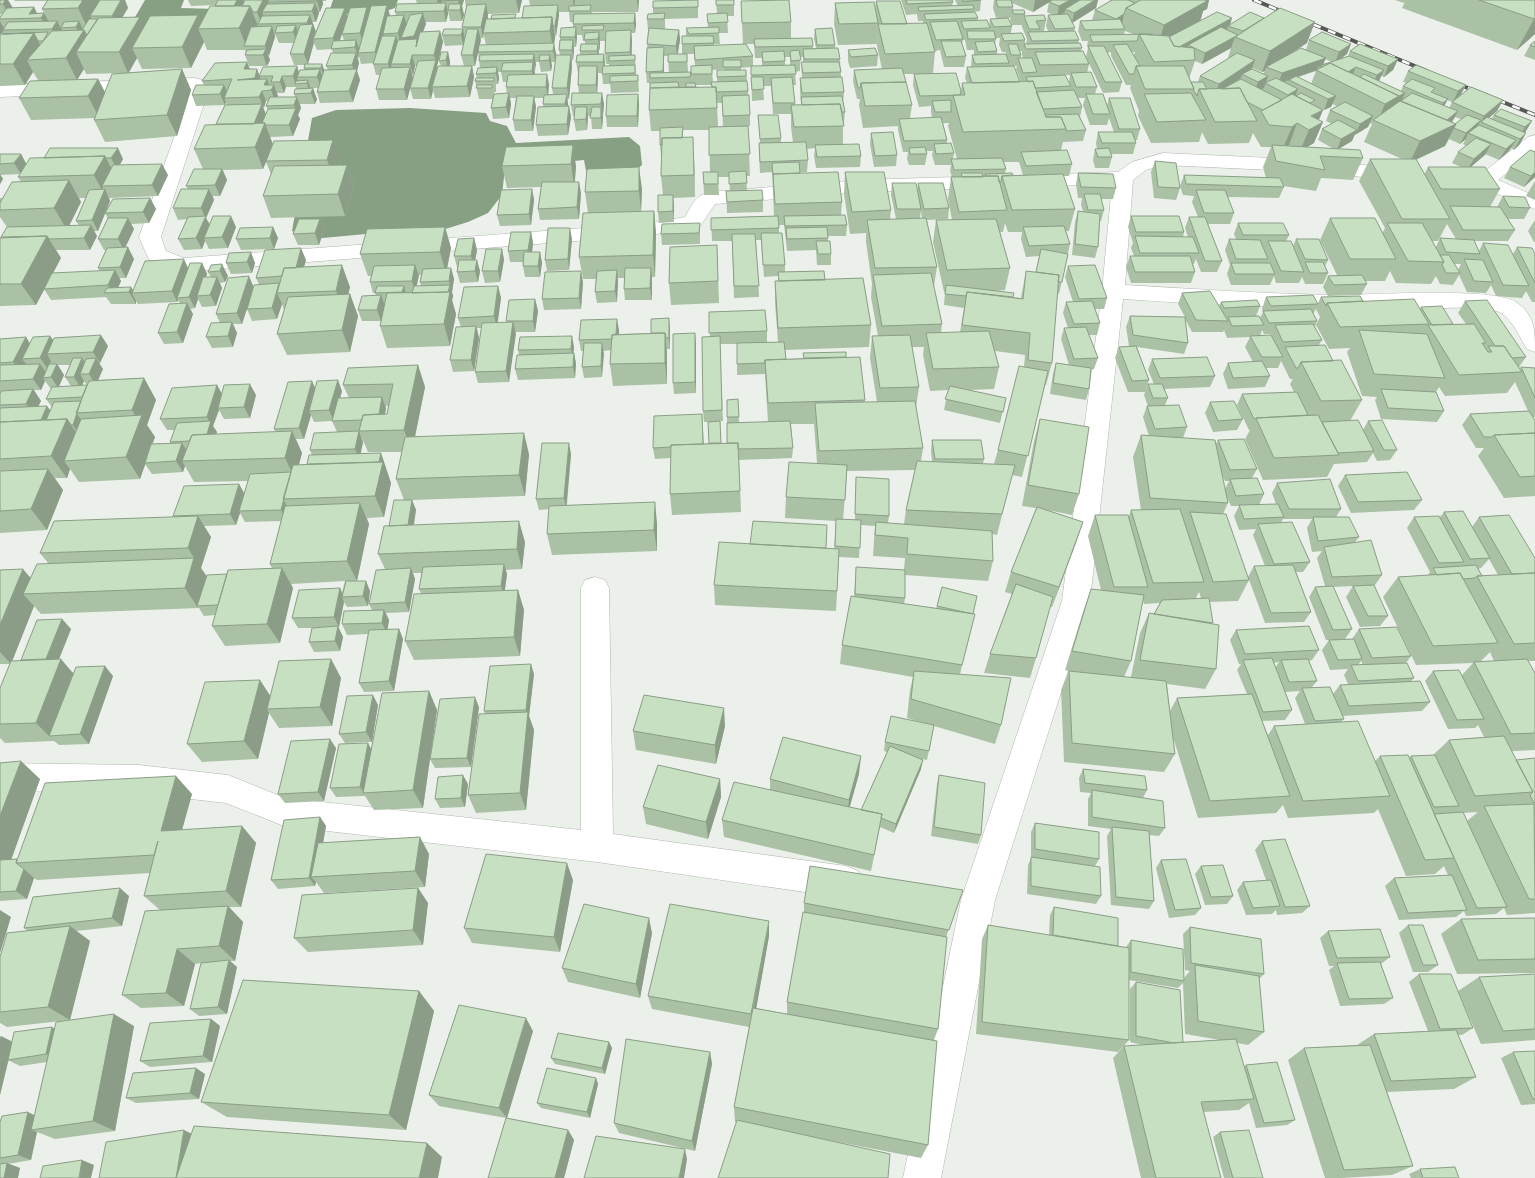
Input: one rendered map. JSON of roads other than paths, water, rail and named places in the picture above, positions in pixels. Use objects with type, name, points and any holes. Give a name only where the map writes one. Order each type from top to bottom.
[{"type":"street","points":[[0,91],[194,83],[201,85],[150,237],[157,256],[182,265],[651,229],[693,222],[701,206],[709,198],[861,186],[1123,178],[1139,166],[1163,159],[1314,166],[1484,181],[1535,202]]},
{"type":"street","points":[[1484,181],[1535,141]]},
{"type":"street","points":[[922,1178],[964,898],[1076,601],[1114,291],[1123,178]]},
{"type":"street","points":[[1114,291],[1234,299],[1339,302],[1475,301],[1507,306],[1519,317],[1535,344]]},
{"type":"street","points":[[595,588],[598,847]]},
{"type":"street","points":[[0,777],[139,779],[228,788],[284,812],[598,847],[871,885]]},
{"type":"railway","points":[[1254,0],[1427,71]]},
{"type":"railway","points":[[1453,82],[1535,115]]}]
